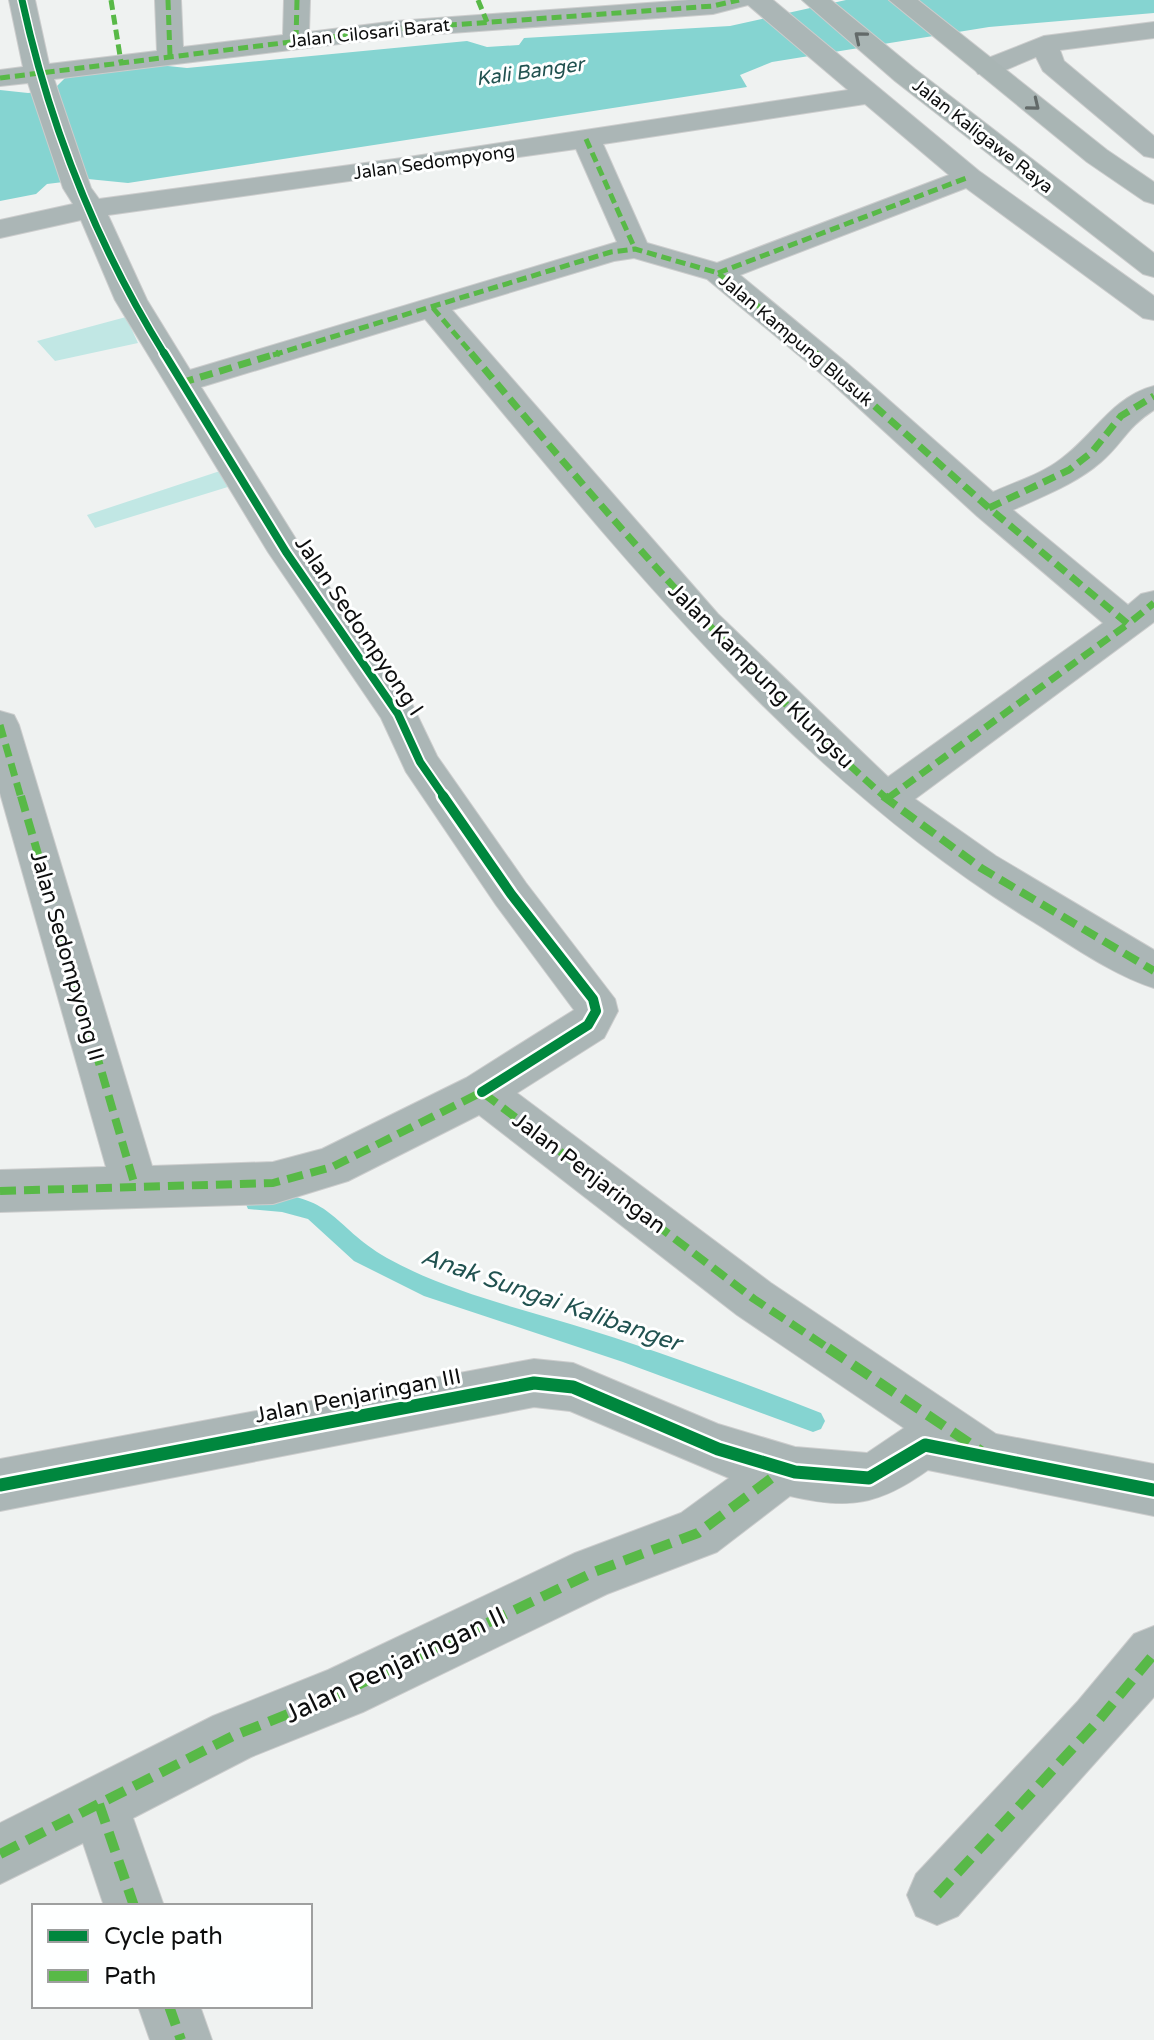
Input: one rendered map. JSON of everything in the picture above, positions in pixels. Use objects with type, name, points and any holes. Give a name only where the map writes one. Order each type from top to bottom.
[{"type":"highway","name":"Jalan Kaligawe Raya","points":[[815,0],[905,75],[1154,269]]},
{"type":"highway","points":[[902,0],[1097,156],[1154,195]]},
{"type":"street","name":"Jalan Sedompyong I","points":[[22,0],[41,81],[84,198],[131,300],[286,552],[398,714],[420,762],[511,894],[593,999],[596,1011],[588,1025],[482,1092]]},
{"type":"street","points":[[168,0],[170,56]]},
{"type":"street","points":[[296,40],[297,0]]},
{"type":"street","name":"Jalan Cilosari Barat","points":[[0,78],[41,81],[170,56],[482,11],[713,6],[754,2]]},
{"type":"street","points":[[754,2],[969,177],[1154,311]]},
{"type":"street","points":[[980,62],[1044,44],[1154,30]]},
{"type":"street","points":[[1044,44],[1052,65],[1154,150]]},
{"type":"street","name":"Jalan Sedompyong","points":[[0,229],[84,198],[402,167],[586,139],[860,87]]},
{"type":"street","points":[[586,139],[635,249]]},
{"type":"street","points":[[718,273],[969,177]]},
{"type":"street","name":"Jalan Kampung Blusuk","points":[[181,383],[611,252],[635,249],[718,273],[837,371],[989,508],[1141,614]]},
{"type":"street","points":[[1117,285],[1154,269]]},
{"type":"street","name":"Jalan Kampung Klungsu","points":[[433,308],[663,578],[887,798],[1061,918],[1154,971]]},
{"type":"street","points":[[989,508],[1069,470],[1100,443],[1121,416],[1154,396]]},
{"type":"street","points":[[887,798],[1141,614]]},
{"type":"street","name":"Jalan Sedompyong II","points":[[0,725],[135,1186]]},
{"type":"street","points":[[0,1191],[273,1183],[332,1167],[482,1092]]},
{"type":"street","name":"Jalan Penjaringan","points":[[482,1092],[754,1299],[991,1458]]},
{"type":"street","name":"Jalan Penjaringan III","points":[[0,1485],[534,1383],[573,1387],[714,1448],[785,1468],[854,1479],[869,1478],[880,1475],[925,1445],[1154,1490]]},
{"type":"street","name":"Jalan Penjaringan II","points":[[0,1854],[233,1736],[343,1692],[594,1572],[698,1533],[785,1468]]},
{"type":"street","points":[[937,1895],[1098,1721],[1154,1654]]},
{"type":"street","points":[[99,1804],[133,1904]]},
{"type":"street","points":[[170,2008],[181,2040]]},
{"type":"shaded area","points":[[126,317],[138,343],[55,361],[37,341]]},
{"type":"shaded area","points":[[223,470],[231,486],[95,528],[87,515]]},
{"type":"water","name":"Kali Banger","points":[[846,0],[1154,0],[1154,13],[989,27],[772,62],[740,75],[747,87],[128,183],[88,179],[47,184],[36,194],[0,201],[0,90],[28,93],[53,90],[65,78],[158,65],[187,68],[467,41],[487,47],[519,45],[524,38],[730,26]]},
{"type":"waterway","name":"Anak Sungai Kalibanger","points":[[256,1202],[301,1206],[327,1221],[362,1254],[431,1289],[623,1351],[813,1421]]},
{"type":"marked path","points":[[111,0],[121,62]]},
{"type":"marked path","points":[[168,0],[170,56]]},
{"type":"marked path","points":[[296,40],[297,0]]},
{"type":"marked path","points":[[478,0],[487,22]]},
{"type":"marked path","points":[[0,78],[396,29],[713,6],[739,0]]},
{"type":"marked path","points":[[586,139],[635,249]]},
{"type":"marked path","points":[[718,273],[969,177]]},
{"type":"marked path","points":[[181,383],[611,252],[635,249],[718,273],[837,371],[989,508],[1128,624],[1154,603]]},
{"type":"marked path","points":[[433,308],[649,561],[705,623],[823,741],[885,797],[947,845],[1015,890],[1154,971]]},
{"type":"marked path","points":[[989,508],[1069,470],[1092,452],[1121,416],[1154,396]]},
{"type":"marked path","points":[[887,798],[1128,624]]},
{"type":"marked path","points":[[0,725],[135,1186]]},
{"type":"marked path","points":[[0,1191],[273,1183],[332,1167],[482,1092],[754,1299],[981,1451]]},
{"type":"marked path","points":[[0,1854],[233,1736],[343,1692],[594,1572],[698,1533],[785,1468]]},
{"type":"marked path","points":[[937,1895],[1098,1721],[1154,1654]]},
{"type":"marked path","points":[[99,1804],[133,1904]]},
{"type":"marked path","points":[[170,2008],[181,2040]]},
{"type":"cycle path","points":[[22,0],[38,73],[77,188],[91,209],[131,300],[286,552],[398,714],[420,762],[511,894],[593,999],[596,1011],[588,1025],[482,1092]]},
{"type":"cycle path","points":[[0,1485],[534,1383],[573,1387],[718,1449],[795,1472],[833,1478],[869,1478],[925,1445],[1154,1490]]}]
